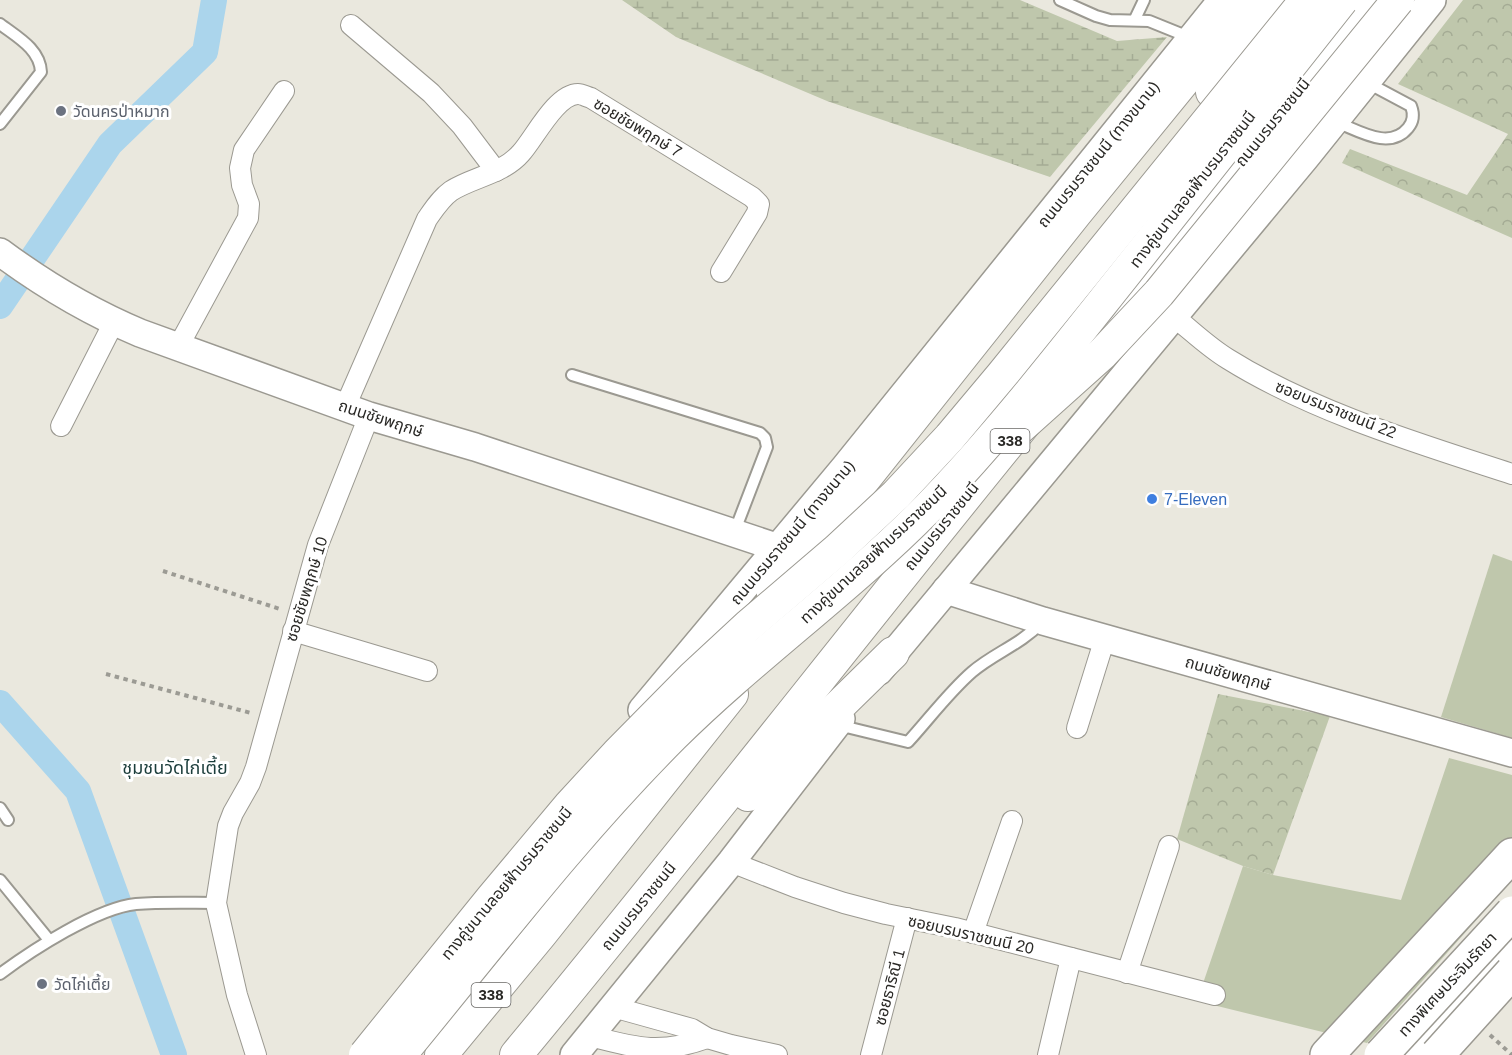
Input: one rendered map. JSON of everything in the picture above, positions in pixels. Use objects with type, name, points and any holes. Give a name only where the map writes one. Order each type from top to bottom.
[{"type":"highway","points":[[1327,1055],[1512,855]]},
{"type":"highway","name":"ทางพิเศษประจิมรัถยา","points":[[1381,1055],[1512,914]]},
{"type":"highway","points":[[1437,1055],[1512,972]]},
{"type":"main road","name":"ถนนบรมราชชนนี (ทางขนาน)","points":[[351,1055],[779,548],[1222,0]]},
{"type":"main road","points":[[748,626],[1076,213],[1250,0]]},
{"type":"main road","name":"338","points":[[441,1055],[541,934],[1285,0]]},
{"type":"main road","name":"ทางคู่ขนานลอยฟ้าบรมราชชนนี","points":[[365,1055],[570,805],[653,716],[748,626],[846,542],[896,495],[950,437],[1306,0]]},
{"type":"main road","name":"ทางคู่ขนานลอยฟ้าบรมราชชนนี","points":[[400,1055],[589,825],[676,733],[863,568],[928,507],[1011,414],[1085,324],[1342,0]]},
{"type":"main road","name":"ถนนบรมราชชนนี","points":[[516,1055],[654,886],[888,591],[1371,0]]},
{"type":"main road","points":[[928,507],[1059,394],[1152,300],[1398,0]]},
{"type":"main road","name":"338","points":[[582,1045],[731,862],[893,653],[1335,121],[1432,0]]},
{"type":"main road","name":"ถนนชัยพฤกษ์","points":[[6,256],[46,284],[114,322],[178,347],[357,411],[475,447],[779,548]]},
{"type":"main road","name":"ถนนชัยพฤกษ์","points":[[946,590],[1043,621],[1512,753]]},
{"type":"main road","points":[[654,886],[893,653]]},
{"type":"main road","points":[[592,869],[634,720]]},
{"type":"main road","points":[[1392,1055],[1512,922]]},
{"type":"main road","points":[[1414,1055],[1512,946]]},
{"type":"street","points":[[351,25],[431,93],[462,126],[496,171]]},
{"type":"street","points":[[178,347],[248,218],[249,204],[242,185],[240,168],[244,150],[284,91]]},
{"type":"street","name":"ซอยชัยพฤกษ์ 7","points":[[357,411],[427,219],[439,202],[452,191],[496,171],[520,154],[544,121],[571,96],[578,94],[591,98],[752,197],[759,204],[757,213],[721,272]]},
{"type":"street","name":"ซอยบรมราชชนนี 22","points":[[1173,316],[1225,357],[1282,388],[1348,417],[1512,474]]},
{"type":"street","points":[[61,426],[114,322]]},
{"type":"street","name":"ซอยชัยพฤกษ์ 10","points":[[216,903],[228,826],[256,767],[357,411]]},
{"type":"street","points":[[295,623],[427,671]]},
{"type":"street","points":[[1077,728],[1105,638]]},
{"type":"street","points":[[973,933],[1012,821]]},
{"type":"street","points":[[1127,973],[1169,846]]},
{"type":"street","name":"ซอยบรมราชชนนี 20","points":[[731,862],[844,903],[973,933],[1215,995]]},
{"type":"street","points":[[216,903],[237,994],[256,1055]]},
{"type":"street","name":"ซอยธาริณี 1","points":[[871,1055],[907,918]]},
{"type":"street","points":[[1048,1055],[1071,958]]},
{"type":"street","points":[[614,1007],[692,1029],[707,1038],[764,1054]]},
{"type":"street","points":[[582,1045],[652,1052],[676,1050],[707,1038]]},
{"type":"lane","points":[[1060,0],[1103,18],[1149,21],[1191,38]]},
{"type":"lane","points":[[1135,20],[1144,0]]},
{"type":"lane","points":[[0,24],[33,51],[40,61],[41,72],[0,124]]},
{"type":"lane","points":[[1335,121],[1385,140],[1406,130],[1414,113],[1411,106],[1366,82]]},
{"type":"lane","points":[[572,375],[760,433],[765,438],[767,447],[734,534]]},
{"type":"lane","points":[[837,724],[908,742],[970,674],[988,659],[1020,642],[1043,621]]},
{"type":"lane","points":[[0,808],[8,820]]},
{"type":"lane","points":[[0,880],[50,940]]},
{"type":"lane","points":[[0,974],[50,940],[94,917],[134,904],[216,903]]},
{"type":"path","points":[[163,571],[295,623]]},
{"type":"path","points":[[106,674],[269,718]]},
{"type":"green space","points":[[622,0],[1020,0],[1117,41],[1167,37],[1050,177],[827,101],[676,37]]},
{"type":"green space","points":[[1463,0],[1512,0],[1512,238],[1342,163],[1350,149],[1467,195],[1508,134],[1398,84]]},
{"type":"green space","points":[[1493,554],[1512,561],[1512,738],[1441,717]]},
{"type":"green space","points":[[1218,694],[1330,716],[1273,875],[1243,866],[1177,839]]},
{"type":"green space","points":[[1449,758],[1512,775],[1512,880],[1367,1043],[1197,1001],[1243,866],[1273,875],[1401,900]]},
{"type":"waterway","points":[[0,306],[110,144],[205,52],[214,0]]},
{"type":"waterway","points":[[0,703],[78,791],[174,1055]]},
{"type":"place","name":"วัดนครป่าหมาก","points":[[61,111]]},
{"type":"place","name":"7-Eleven","points":[[1152,499]]},
{"type":"place","name":"วัดไก่เตี้ย","points":[[42,984]]},
{"type":"district","name":"ชุมชนวัดไก่เตี้ย","points":[[175,768]]}]
